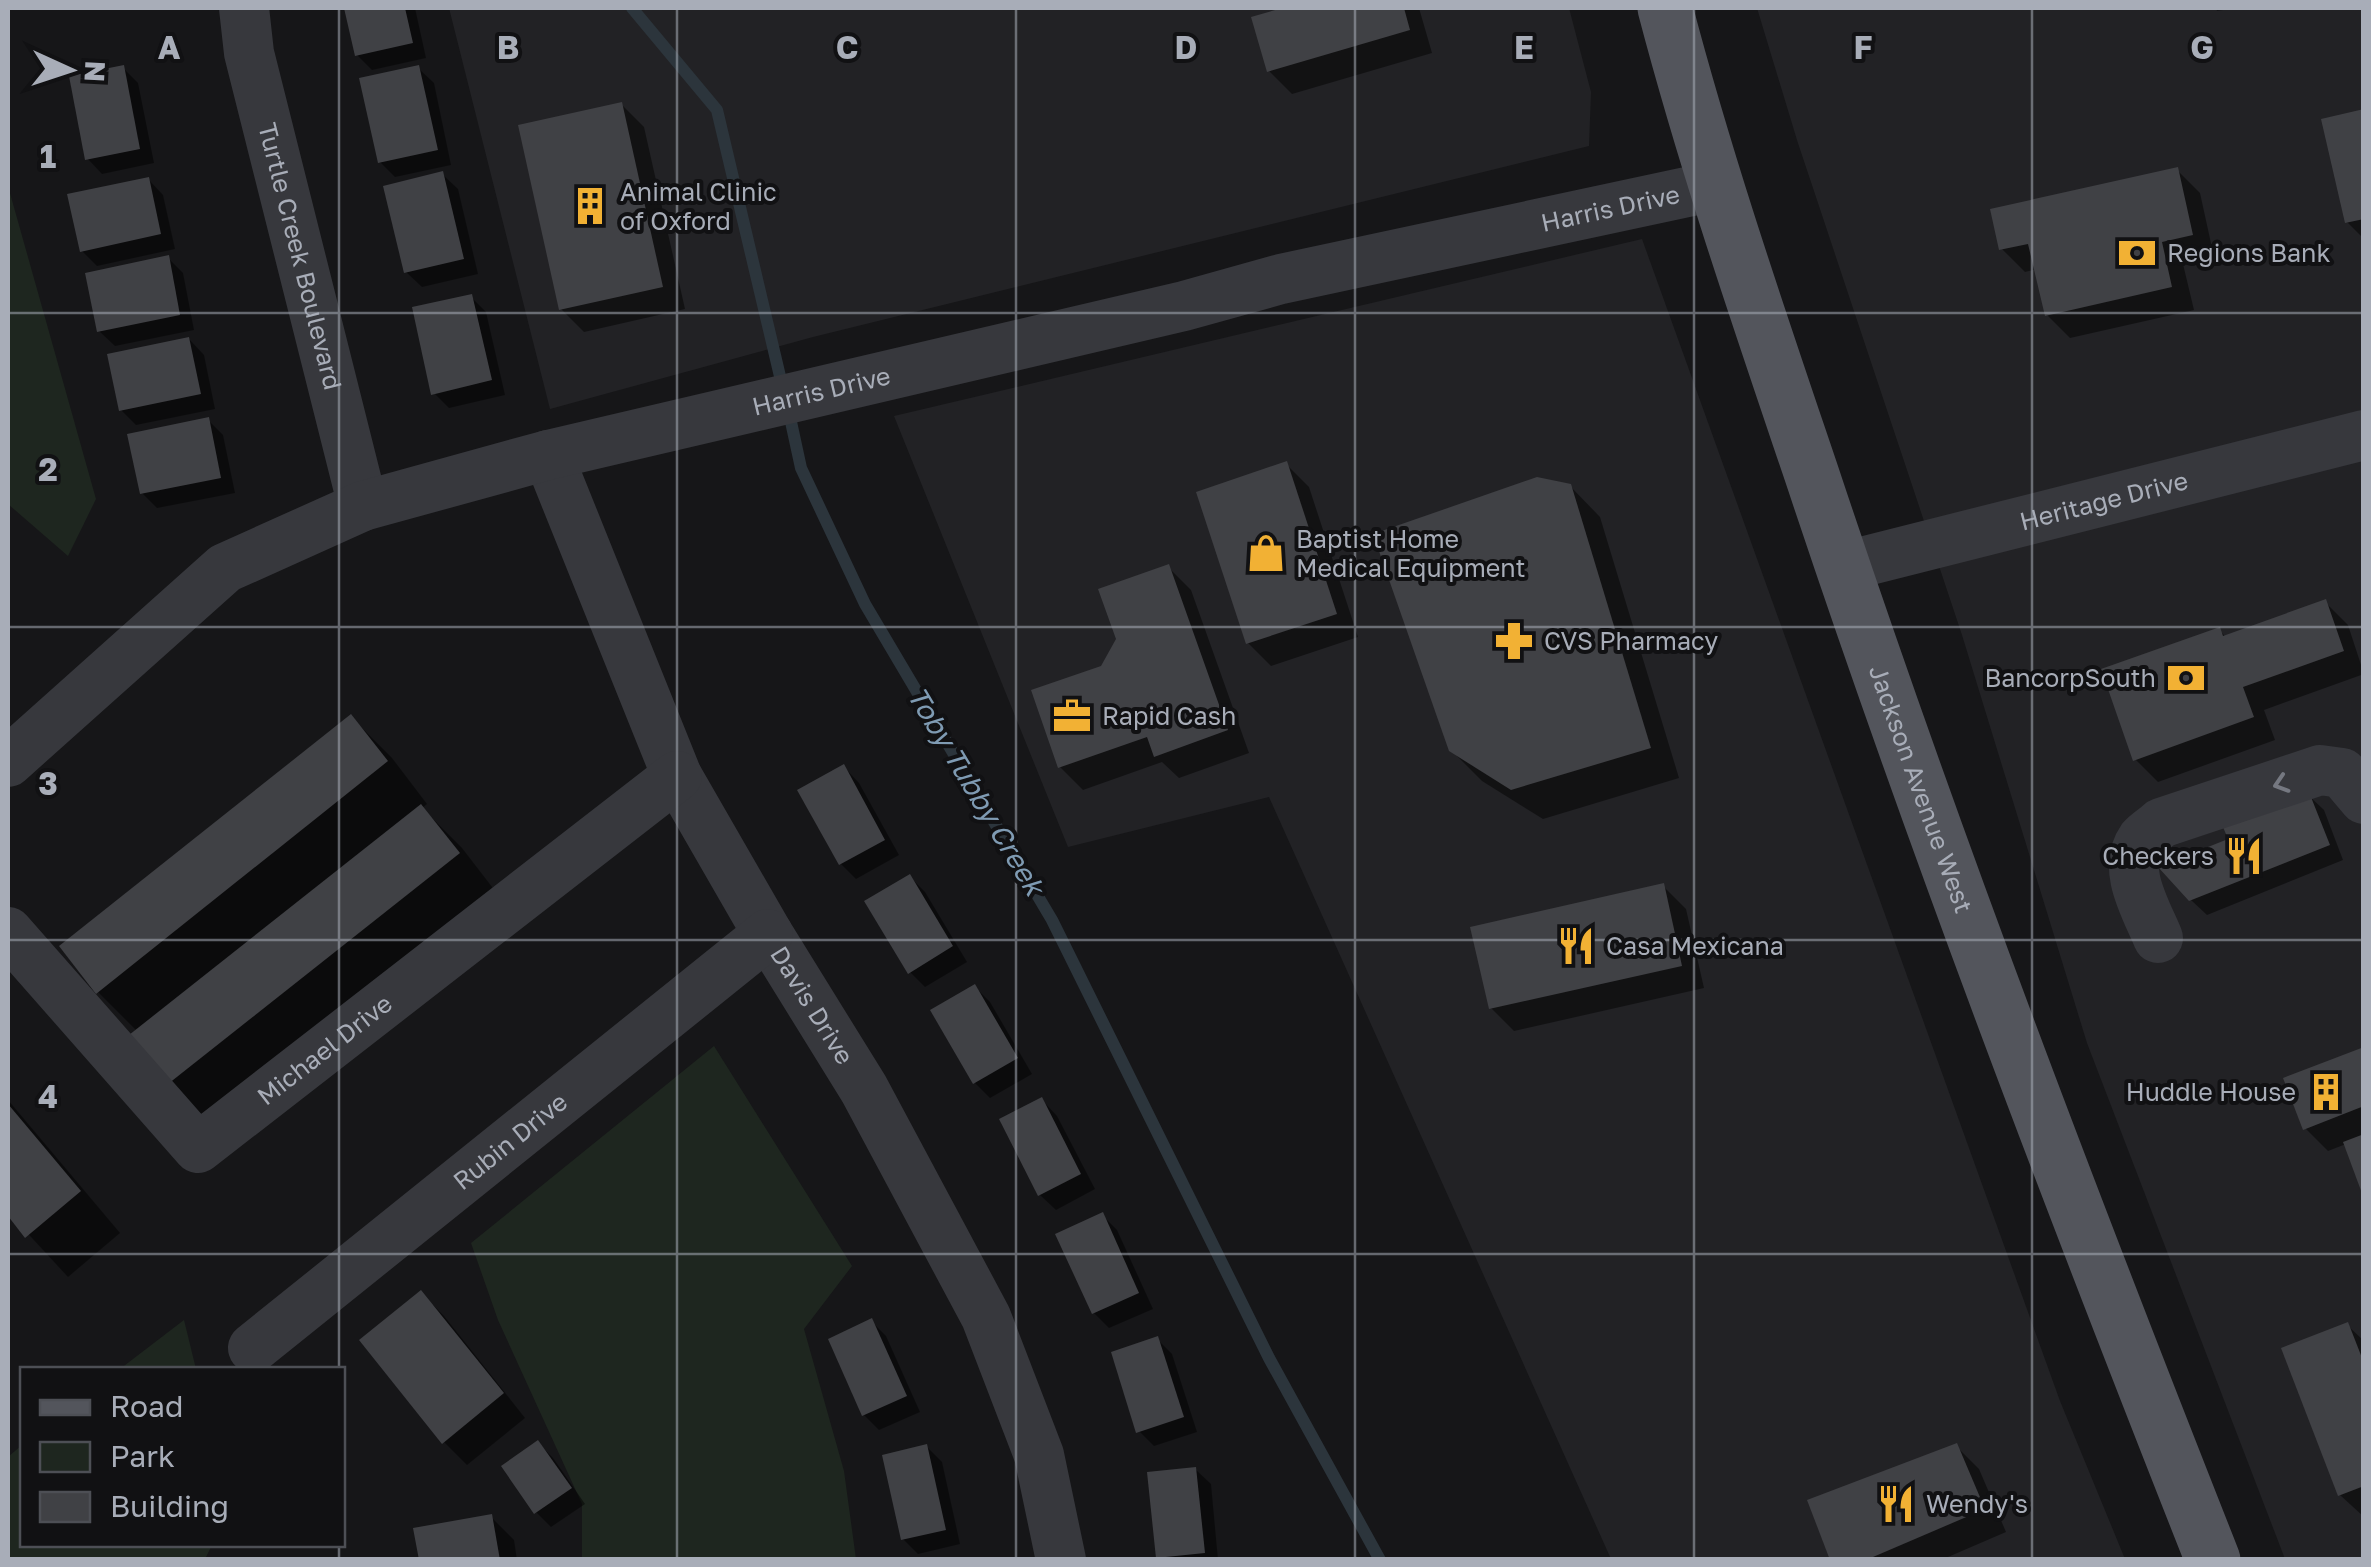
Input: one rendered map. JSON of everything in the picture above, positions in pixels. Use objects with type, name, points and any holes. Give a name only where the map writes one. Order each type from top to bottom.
[{"type":"main road","name":"Jackson Avenue West","points":[[1665,8],[1716,186],[1842,567],[1973,941],[2212,1560]]},
{"type":"street","name":"Turtle Creek Boulevard","points":[[244,8],[249,54],[362,506]]},
{"type":"street","name":"Harris Drive","points":[[8,762],[225,568],[362,506],[548,455],[1184,306],[1282,279],[1716,186]]},
{"type":"street","name":"Heritage Drive","points":[[1842,567],[2364,435]]},
{"type":"street","name":"Davis Drive","points":[[548,455],[677,776],[768,934],[864,1088],[986,1316],[1039,1455],[1061,1560]]},
{"type":"street","points":[[2158,938],[2137,889],[2134,861],[2142,838],[2161,823],[2320,770],[2342,773],[2364,798]]},
{"type":"street","name":"Michael Drive","points":[[8,932],[198,1148],[677,776]]},
{"type":"street","name":"Rubin Drive","points":[[253,1348],[768,934]]},
{"type":"shaded area","points":[[449,8],[1569,8],[1591,92],[1589,146],[813,337],[550,409]]},
{"type":"shaded area","points":[[1757,8],[2363,8],[2363,1559],[2285,1559],[2087,1043],[1962,635],[1797,140]]},
{"type":"shaded area","points":[[1642,239],[2060,1401],[2125,1559],[1611,1559],[1269,797],[1068,847],[894,416]]},
{"type":"green space","points":[[8,186],[96,499],[68,556],[8,504]]},
{"type":"green space","points":[[714,1046],[852,1266],[804,1329],[844,1471],[856,1559],[582,1559],[582,1504],[498,1320],[471,1243]]},
{"type":"green space","points":[[184,1320],[196,1367],[123,1367]]},
{"type":"green space","points":[[20,1447],[20,1547],[211,1547],[205,1559],[8,1559],[8,1457]]},
{"type":"building","points":[[344,8],[405,8],[413,43],[355,56]]},
{"type":"building","points":[[1282,8],[1404,8],[1410,30],[1267,72],[1251,17]]},
{"type":"building","points":[[124,65],[140,149],[85,160],[69,76]]},
{"type":"building","points":[[419,65],[438,150],[378,163],[359,78]]},
{"type":"building","name":"Animal Clinic of Oxford","points":[[622,102],[663,287],[559,310],[518,125]]},
{"type":"building","points":[[2364,109],[2364,219],[2345,223],[2321,119]]},
{"type":"building","points":[[2178,167],[2193,235],[2162,242],[2172,287],[2045,316],[2028,244],[1999,250],[1990,209]]},
{"type":"building","points":[[443,171],[464,259],[404,273],[383,186]]},
{"type":"building","points":[[149,177],[161,234],[80,252],[67,194]]},
{"type":"building","points":[[169,255],[180,315],[97,332],[85,273]]},
{"type":"building","points":[[472,294],[492,380],[431,395],[412,307]]},
{"type":"building","points":[[189,337],[201,394],[119,411],[107,354]]},
{"type":"building","points":[[209,417],[221,478],[140,494],[127,434]]},
{"type":"building","name":"Baptist Home Medical Equipment","points":[[1287,461],[1337,614],[1246,644],[1196,492]]},
{"type":"building","name":"CVS Pharmacy","points":[[1537,477],[1571,484],[1651,748],[1511,790],[1449,751],[1373,534]]},
{"type":"building","points":[[1169,564],[1228,730],[1154,757],[1147,737],[1058,768],[1031,690],[1101,666],[1116,639],[1098,589]]},
{"type":"building","name":"BancorpSouth","points":[[2326,599],[2344,651],[2243,687],[2254,717],[2133,761],[2101,669],[2220,627],[2223,636]]},
{"type":"building","points":[[351,714],[388,761],[96,994],[59,946]]},
{"type":"building","points":[[844,764],[885,840],[839,865],[797,790]]},
{"type":"building","name":"Checkers","points":[[2309,792],[2330,845],[2189,901],[2158,867],[2228,839],[2223,827]]},
{"type":"building","points":[[421,804],[460,853],[168,1084],[129,1035]]},
{"type":"building","points":[[910,874],[953,946],[908,974],[864,901]]},
{"type":"building","name":"Casa Mexicana","points":[[1664,883],[1682,966],[1489,1009],[1470,927]]},
{"type":"building","points":[[975,984],[1018,1058],[973,1084],[930,1010]]},
{"type":"building","name":"Huddle House","points":[[2364,1047],[2364,1106],[2303,1130],[2283,1078]]},
{"type":"building","points":[[1042,1097],[1081,1174],[1038,1196],[999,1119]]},
{"type":"building","points":[[8,1104],[81,1191],[25,1238],[8,1216]]},
{"type":"building","points":[[2364,1134],[2364,1196],[2363,1196],[2343,1142]]},
{"type":"building","points":[[1103,1212],[1139,1293],[1092,1314],[1055,1234]]},
{"type":"building","points":[[421,1290],[504,1393],[442,1444],[359,1340]]},
{"type":"building","points":[[872,1318],[907,1396],[862,1416],[828,1339]]},
{"type":"building","points":[[2348,1322],[2364,1363],[2364,1486],[2338,1496],[2281,1348]]},
{"type":"building","points":[[1158,1336],[1184,1417],[1136,1433],[1111,1352]]},
{"type":"building","points":[[538,1440],[572,1488],[534,1514],[501,1466]]},
{"type":"building","name":"Wendy's","points":[[1957,1443],[1985,1509],[1866,1560],[1830,1560],[1807,1500]]},
{"type":"building","points":[[927,1444],[946,1530],[901,1540],[882,1455]]},
{"type":"building","points":[[1196,1467],[1205,1553],[1156,1558],[1147,1472]]},
{"type":"building","points":[[492,1514],[500,1560],[419,1560],[413,1528]]},
{"type":"waterway","name":"Toby Tubby Creek","points":[[632,8],[717,110],[783,389]]},
{"type":"waterway","name":"Toby Tubby Creek","points":[[788,408],[801,468],[865,604],[1052,920],[1269,1358],[1380,1560]]},
{"type":"place","name":"Animal Clinic of Oxford","points":[[590,206]]},
{"type":"place","name":"Regions Bank","points":[[2137,253]]},
{"type":"place","name":"Baptist Home Medical Equipment","points":[[1266,553]]},
{"type":"place","name":"CVS Pharmacy","points":[[1514,641]]},
{"type":"place","name":"BancorpSouth","points":[[2186,678]]},
{"type":"place","name":"Rapid Cash","points":[[1072,716]]},
{"type":"place","name":"Checkers","points":[[2244,856]]},
{"type":"place","name":"Casa Mexicana","points":[[1576,946]]},
{"type":"place","name":"Huddle House","points":[[2326,1092]]},
{"type":"place","name":"Wendy's","points":[[1896,1504]]}]
